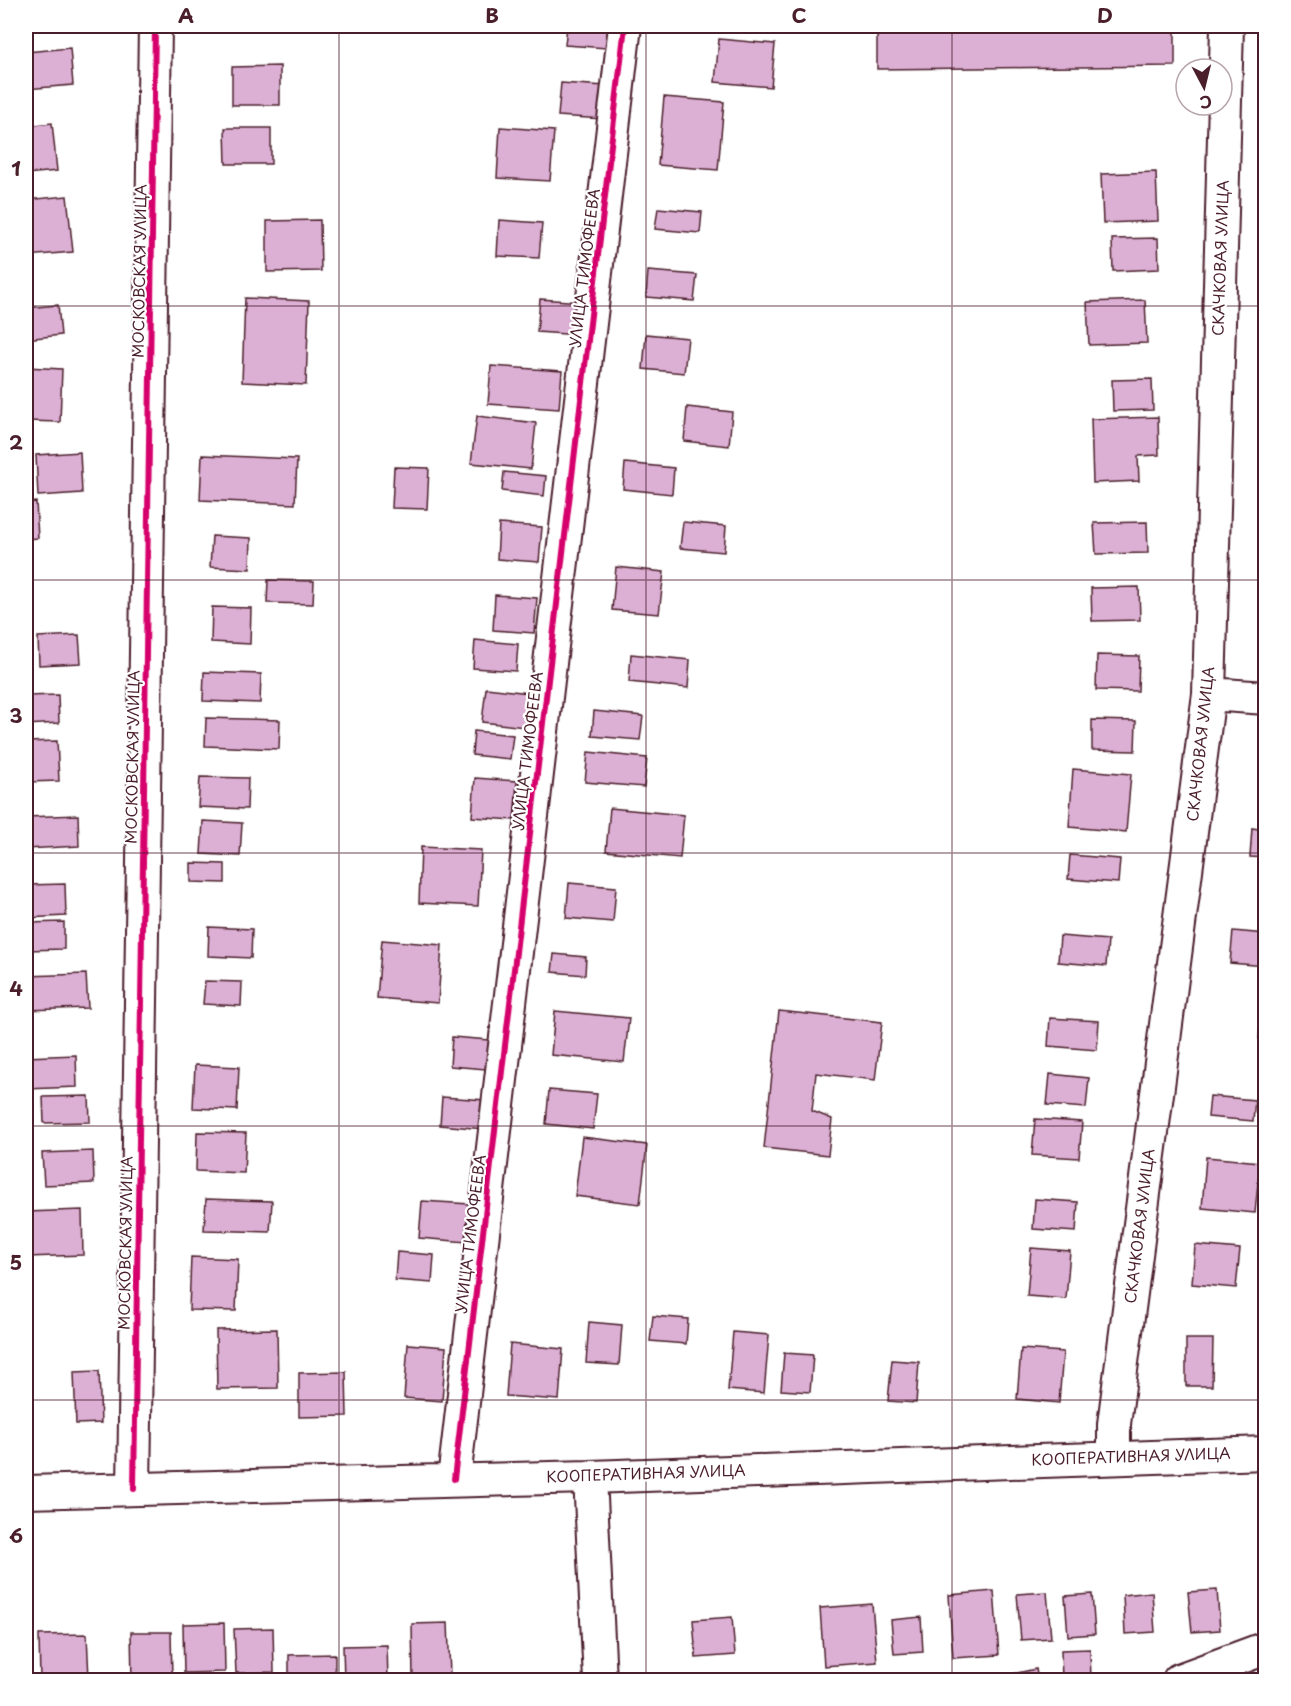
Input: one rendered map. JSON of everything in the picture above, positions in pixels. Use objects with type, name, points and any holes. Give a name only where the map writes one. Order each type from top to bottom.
[{"type":"street","name":"МОСКОВСКАЯ УЛИЦА","points":[[135,1489],[155,26]]},
{"type":"street","name":"УЛИЦА ТИМОФЕЕВА","points":[[454,1479],[625,26]]},
{"type":"street","name":"СКАЧКОВАЯ УЛИЦА","points":[[1114,1457],[1114,1424],[1209,694],[1227,26]]},
{"type":"street","points":[[1209,694],[1266,698]]},
{"type":"street","name":"КООПЕРАТИВНАЯ УЛИЦА","points":[[26,1492],[590,1477],[1266,1453]]},
{"type":"street","points":[[590,1477],[600,1680]]},
{"type":"street","points":[[1179,1680],[1266,1648]]},
{"type":"building","points":[[567,26],[609,26],[607,48],[565,45]]},
{"type":"building","points":[[877,26],[1175,26],[1174,66],[877,69]]},
{"type":"building","points":[[719,39],[775,44],[771,87],[715,82]]},
{"type":"building","points":[[70,48],[73,85],[26,89],[26,52]]},
{"type":"building","points":[[280,66],[280,105],[232,105],[232,67]]},
{"type":"building","points":[[561,83],[605,86],[603,119],[558,116]]},
{"type":"building","points":[[664,97],[724,102],[718,170],[658,165]]},
{"type":"building","points":[[52,123],[57,171],[26,174],[26,126]]},
{"type":"building","points":[[500,127],[554,131],[550,181],[497,178]]},
{"type":"building","points":[[225,128],[271,128],[271,164],[226,164]]},
{"type":"building","points":[[1156,172],[1158,221],[1103,223],[1101,174]]},
{"type":"building","points":[[67,196],[73,252],[26,256],[26,200]]},
{"type":"building","points":[[658,208],[702,212],[700,233],[655,229]]},
{"type":"building","points":[[320,220],[321,271],[267,272],[267,221]]},
{"type":"building","points":[[499,220],[542,223],[539,258],[497,256]]},
{"type":"building","points":[[1158,238],[1159,269],[1113,271],[1112,239]]},
{"type":"building","points":[[648,271],[697,275],[694,301],[646,297]]},
{"type":"building","points":[[245,298],[309,301],[306,385],[242,382]]},
{"type":"building","points":[[540,299],[581,302],[579,335],[537,332]]},
{"type":"building","points":[[1145,300],[1147,343],[1089,345],[1087,302]]},
{"type":"building","points":[[58,305],[61,335],[26,339],[26,308]]},
{"type":"building","points":[[646,334],[688,338],[684,373],[643,369]]},
{"type":"building","points":[[491,366],[562,371],[559,409],[488,404]]},
{"type":"building","points":[[26,367],[62,369],[60,422],[26,421]]},
{"type":"building","points":[[1152,379],[1153,410],[1113,411],[1112,380]]},
{"type":"building","points":[[687,407],[732,412],[729,446],[684,441]]},
{"type":"building","points":[[477,416],[536,423],[531,469],[471,463]]},
{"type":"building","points":[[1158,417],[1159,455],[1138,456],[1139,481],[1093,483],[1091,419]]},
{"type":"building","points":[[80,452],[82,493],[38,496],[36,455]]},
{"type":"building","points":[[202,455],[297,459],[295,504],[200,500]]},
{"type":"building","points":[[625,463],[674,468],[672,494],[623,489]]},
{"type":"building","points":[[394,467],[429,468],[427,509],[392,508]]},
{"type":"building","points":[[504,472],[546,476],[544,496],[502,491]]},
{"type":"building","points":[[36,502],[38,538],[26,539],[26,503]]},
{"type":"building","points":[[683,522],[726,526],[724,552],[680,548]]},
{"type":"building","points":[[1147,522],[1148,553],[1096,554],[1094,523]]},
{"type":"building","points":[[499,524],[542,527],[539,562],[497,559]]},
{"type":"building","points":[[212,536],[251,538],[250,569],[210,567]]},
{"type":"building","points":[[616,567],[664,572],[659,614],[612,610]]},
{"type":"building","points":[[268,580],[314,581],[313,604],[267,603]]},
{"type":"building","points":[[1139,587],[1140,620],[1092,621],[1091,588]]},
{"type":"building","points":[[495,595],[537,598],[534,633],[493,630]]},
{"type":"building","points":[[212,607],[251,608],[250,644],[211,642]]},
{"type":"building","points":[[79,635],[81,663],[39,665],[38,637]]},
{"type":"building","points":[[475,640],[518,644],[516,671],[473,668]]},
{"type":"building","points":[[631,654],[690,660],[688,688],[629,682]]},
{"type":"building","points":[[1097,655],[1139,656],[1138,691],[1096,690]]},
{"type":"building","points":[[204,672],[261,674],[260,703],[203,701]]},
{"type":"building","points":[[486,688],[529,693],[525,727],[482,722]]},
{"type":"building","points":[[58,695],[59,723],[26,725],[26,696]]},
{"type":"building","points":[[594,711],[643,716],[640,740],[592,736]]},
{"type":"building","points":[[206,718],[280,720],[279,749],[205,746]]},
{"type":"building","points":[[1092,720],[1136,721],[1135,751],[1092,750]]},
{"type":"building","points":[[474,731],[513,735],[510,759],[472,755]]},
{"type":"building","points":[[57,741],[59,781],[26,782],[26,742]]},
{"type":"building","points":[[588,752],[647,758],[644,787],[585,782]]},
{"type":"building","points":[[1073,769],[1131,774],[1126,832],[1069,827]]},
{"type":"building","points":[[200,777],[248,778],[247,809],[198,807]]},
{"type":"building","points":[[475,778],[517,781],[514,820],[472,817]]},
{"type":"building","points":[[610,808],[684,815],[680,858],[606,851]]},
{"type":"building","points":[[78,815],[79,846],[26,849],[26,817]]},
{"type":"building","points":[[203,821],[242,823],[240,856],[201,854]]},
{"type":"building","points":[[1252,828],[1266,830],[1266,858],[1250,857]]},
{"type":"building","points":[[421,847],[481,850],[478,906],[419,903]]},
{"type":"building","points":[[1070,855],[1120,859],[1118,883],[1068,879]]},
{"type":"building","points":[[191,863],[225,864],[225,883],[191,882]]},
{"type":"building","points":[[569,883],[616,887],[613,922],[566,918]]},
{"type":"building","points":[[65,884],[66,916],[26,918],[26,885]]},
{"type":"building","points":[[64,922],[64,949],[26,950],[26,923]]},
{"type":"building","points":[[209,927],[252,929],[251,958],[208,956]]},
{"type":"building","points":[[1233,931],[1266,934],[1266,966],[1230,963]]},
{"type":"building","points":[[1060,936],[1108,940],[1106,966],[1058,962]]},
{"type":"building","points":[[382,940],[442,945],[438,1003],[377,998]]},
{"type":"building","points":[[554,954],[586,957],[585,975],[552,972]]},
{"type":"building","points":[[86,974],[88,1008],[26,1010],[26,976]]},
{"type":"building","points":[[205,981],[242,982],[241,1006],[203,1004]]},
{"type":"building","points":[[1263,993],[1266,993],[1266,1040],[1259,1039]]},
{"type":"building","points":[[555,1011],[629,1018],[624,1062],[551,1055]]},
{"type":"building","points":[[779,1011],[882,1022],[875,1080],[816,1073],[812,1111],[832,1119],[828,1155],[764,1148]]},
{"type":"building","points":[[1050,1018],[1099,1021],[1097,1050],[1048,1046]]},
{"type":"building","points":[[452,1037],[489,1040],[486,1069],[450,1066]]},
{"type":"building","points":[[76,1055],[77,1087],[26,1089],[26,1057]]},
{"type":"building","points":[[195,1065],[239,1067],[237,1110],[193,1108]]},
{"type":"building","points":[[1050,1074],[1089,1078],[1086,1108],[1047,1105]]},
{"type":"building","points":[[549,1090],[597,1094],[593,1129],[546,1124]]},
{"type":"building","points":[[89,1096],[90,1122],[44,1123],[43,1097]]},
{"type":"building","points":[[1210,1096],[1255,1100],[1253,1121],[1208,1117]]},
{"type":"building","points":[[442,1097],[486,1100],[484,1129],[440,1125]]},
{"type":"building","points":[[1035,1119],[1082,1122],[1079,1158],[1032,1155]]},
{"type":"building","points":[[197,1132],[246,1133],[244,1173],[196,1171]]},
{"type":"building","points":[[582,1137],[647,1145],[640,1204],[575,1196]]},
{"type":"building","points":[[93,1151],[94,1183],[44,1185],[42,1153]]},
{"type":"building","points":[[1206,1157],[1260,1162],[1255,1213],[1202,1208]]},
{"type":"building","points":[[206,1199],[272,1201],[270,1232],[204,1230]]},
{"type":"building","points":[[1035,1199],[1078,1202],[1076,1232],[1033,1229]]},
{"type":"building","points":[[422,1201],[470,1204],[467,1242],[419,1238]]},
{"type":"building","points":[[82,1210],[83,1255],[27,1257],[26,1212]]},
{"type":"building","points":[[1195,1245],[1240,1249],[1236,1288],[1192,1284]]},
{"type":"building","points":[[1031,1248],[1070,1251],[1066,1299],[1027,1296]]},
{"type":"building","points":[[397,1252],[434,1255],[432,1283],[395,1280]]},
{"type":"building","points":[[191,1257],[238,1259],[236,1311],[189,1310]]},
{"type":"building","points":[[653,1316],[688,1319],[686,1344],[650,1341]]},
{"type":"building","points":[[589,1322],[622,1325],[619,1365],[586,1363]]},
{"type":"building","points":[[277,1329],[278,1388],[217,1389],[216,1330]]},
{"type":"building","points":[[733,1332],[769,1335],[764,1393],[728,1390]]},
{"type":"building","points":[[1186,1339],[1213,1339],[1212,1386],[1186,1386]]},
{"type":"building","points":[[408,1344],[446,1347],[442,1401],[404,1398]]},
{"type":"building","points":[[510,1344],[563,1349],[559,1400],[506,1396]]},
{"type":"building","points":[[1021,1349],[1063,1352],[1059,1403],[1017,1399]]},
{"type":"building","points":[[784,1353],[813,1355],[810,1392],[781,1390]]},
{"type":"building","points":[[892,1360],[919,1362],[916,1403],[888,1401]]},
{"type":"building","points":[[99,1371],[101,1423],[76,1424],[74,1372]]},
{"type":"building","points":[[346,1372],[347,1416],[299,1417],[299,1373]]},
{"type":"building","points":[[1263,1585],[1266,1585],[1266,1621]]},
{"type":"building","points":[[1217,1590],[1220,1630],[1192,1632],[1188,1592]]},
{"type":"building","points":[[994,1591],[999,1655],[953,1658],[949,1595]]},
{"type":"building","points":[[1047,1592],[1051,1638],[1021,1640],[1017,1594]]},
{"type":"building","points":[[1152,1592],[1155,1632],[1125,1634],[1123,1595]]},
{"type":"building","points":[[1092,1594],[1095,1634],[1068,1636],[1065,1596]]},
{"type":"building","points":[[872,1604],[877,1662],[824,1666],[820,1608]]},
{"type":"building","points":[[732,1617],[735,1655],[696,1658],[693,1620]]},
{"type":"building","points":[[921,1617],[923,1652],[894,1654],[891,1620]]},
{"type":"building","points":[[224,1623],[225,1672],[184,1673],[183,1624]]},
{"type":"building","points":[[448,1623],[450,1676],[413,1677],[412,1624]]},
{"type":"building","points":[[273,1628],[274,1672],[236,1673],[234,1629]]},
{"type":"building","points":[[131,1632],[171,1632],[172,1680],[132,1680]]},
{"type":"building","points":[[87,1634],[89,1679],[40,1680],[39,1635]]},
{"type":"building","points":[[387,1645],[388,1680],[344,1680],[343,1646]]},
{"type":"building","points":[[1090,1649],[1091,1680],[1062,1680],[1061,1650]]},
{"type":"building","points":[[335,1654],[335,1680],[289,1680],[289,1655]]},
{"type":"building","points":[[1036,1669],[1038,1680],[984,1680]]},
{"type":"cycle path","points":[[134,1489],[155,26]]},
{"type":"cycle path","points":[[454,1479],[625,26]]}]
